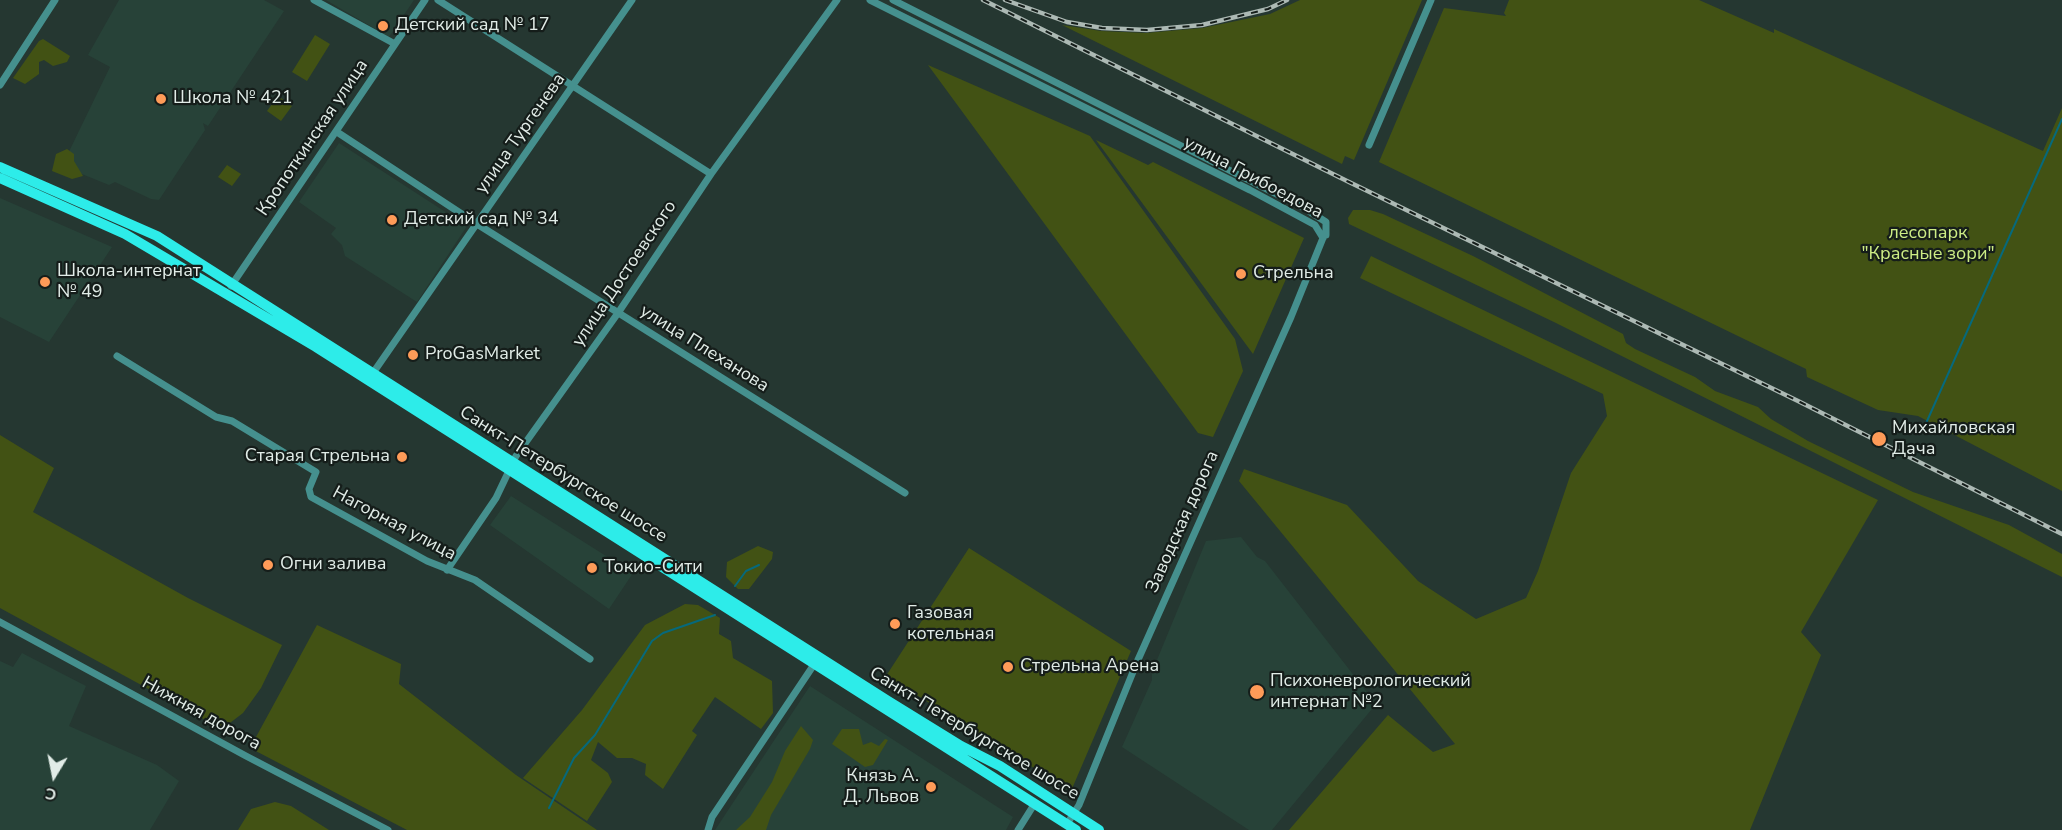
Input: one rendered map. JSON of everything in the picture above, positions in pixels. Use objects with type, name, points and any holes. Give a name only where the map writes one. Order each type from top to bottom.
[{"type":"main road","name":"Санкт-Петербургское шоссе","points":[[0,167],[157,236],[229,288],[888,701],[961,746],[1000,765],[1099,830]]},
{"type":"main road","name":"Санкт-Петербургское шоссе","points":[[0,178],[95,218],[229,288],[373,373],[512,466],[1071,827]]},
{"type":"street","points":[[0,85],[55,0]]},
{"type":"street","points":[[314,0],[395,44]]},
{"type":"street","name":"Кропоткинская улица","points":[[229,288],[425,0]]},
{"type":"street","points":[[438,0],[574,84],[711,174]]},
{"type":"street","name":"улица Тургенева","points":[[373,373],[633,0]]},
{"type":"street","name":"улица Достоевского","points":[[447,570],[496,498],[516,456],[618,313],[711,174],[837,0]]},
{"type":"street","name":"улица Грибоедова","points":[[870,0],[1250,190],[1315,225],[1325,237]]},
{"type":"street","name":"улица Грибоедова","points":[[893,0],[1304,208],[1326,222],[1328,230],[1325,237]]},
{"type":"street","points":[[1369,145],[1431,0]]},
{"type":"street","name":"улица Плеханова","points":[[336,132],[477,224],[905,493]]},
{"type":"street","name":"Заводская дорога","points":[[1071,827],[1073,813],[1137,662],[1325,237]]},
{"type":"street","name":"Нагорная улица","points":[[117,356],[216,417],[232,421],[316,472],[309,489],[311,497],[447,570],[475,580],[590,659]]},
{"type":"street","name":"Нижняя дорога","points":[[0,622],[246,756],[388,830]]},
{"type":"street","points":[[708,830],[712,817],[815,663]]},
{"type":"street","points":[[1018,830],[1035,803]]},
{"type":"shaded area","name":"Школа № 421","points":[[119,0],[264,0],[284,11],[208,126],[203,123],[205,130],[159,200],[151,199],[115,182],[109,185],[62,166],[110,67],[88,55]]},
{"type":"shaded area","name":"Детский сад № 17","points":[[326,0],[414,0],[389,37]]},
{"type":"shaded area","name":"Детский сад № 34","points":[[339,143],[467,226],[417,302],[345,256],[342,245],[331,234],[336,228],[299,202]]},
{"type":"shaded area","name":"Школа-интернат № 49","points":[[0,198],[112,247],[49,342],[0,317]]},
{"type":"shaded area","points":[[511,496],[633,573],[609,609],[490,525]]},
{"type":"shaded area","name":"Психоневрологический интернат №2","points":[[1241,537],[1257,557],[1265,561],[1376,704],[1272,830],[1249,830],[1122,747],[1152,680],[1152,672],[1206,541]]},
{"type":"shaded area","points":[[22,653],[86,686],[69,726],[157,765],[179,781],[150,830],[0,830],[0,661],[13,667]]},
{"type":"shaded area","points":[[810,686],[1013,817],[1006,830],[715,830]]},
{"type":"green space","points":[[1300,0],[1422,0],[1354,160],[1345,156],[1342,164],[1062,25],[1101,31],[1146,33],[1202,28],[1270,14]]},
{"type":"green space","name":"лесопарк \"Красные зори\"","points":[[1509,0],[1699,0],[1774,33],[1774,29],[2043,151],[2062,108],[2062,491],[1918,416],[1878,410],[1807,377],[1806,369],[1379,162],[1444,8],[1506,16],[1504,13]]},
{"type":"green space","points":[[315,35],[330,44],[307,81],[292,72]]},
{"type":"green space","points":[[43,39],[70,56],[67,62],[53,66],[44,60],[39,62],[39,74],[25,84],[13,78],[39,41]]},
{"type":"green space","points":[[928,65],[1090,136],[1235,339],[1243,371],[1213,437],[1198,433]]},
{"type":"green space","points":[[278,96],[292,106],[281,121],[267,111]]},
{"type":"green space","name":"Стрельна","points":[[1096,140],[1148,165],[1153,162],[1304,238],[1253,354]]},
{"type":"green space","points":[[67,149],[74,154],[74,161],[83,176],[72,179],[52,171],[56,154]]},
{"type":"green space","points":[[227,165],[241,174],[232,186],[218,177]]},
{"type":"green space","points":[[1353,210],[1370,210],[1383,214],[1473,256],[1623,334],[1626,343],[1635,349],[1695,377],[1715,391],[1758,407],[1771,419],[1808,441],[1913,492],[2009,525],[2062,554],[2062,577],[1556,323],[1349,224],[1348,218]]},
{"type":"green space","points":[[1371,256],[1878,500],[1801,632],[1821,655],[1750,830],[1289,830],[1388,715],[1433,752],[1455,744],[1239,481],[1244,469],[1347,505],[1418,581],[1476,619],[1526,598],[1538,571],[1571,473],[1607,416],[1603,394],[1360,278]]},
{"type":"green space","points":[[0,435],[54,468],[33,512],[188,598],[282,645],[261,688],[243,713],[222,729],[0,608]]},
{"type":"green space","points":[[758,546],[773,552],[772,559],[749,589],[738,589],[726,577],[727,562]]},
{"type":"green space","name":"Стрельна Арена","points":[[969,548],[1131,651],[1071,791],[886,676]]},
{"type":"green space","points":[[685,604],[698,605],[720,618],[719,634],[731,641],[733,658],[772,681],[773,713],[761,729],[715,697],[692,731],[697,735],[663,789],[645,775],[646,764],[632,758],[617,758],[598,742],[591,760],[608,773],[612,782],[587,821],[523,778],[582,710],[645,625]]},
{"type":"green space","points":[[317,625],[401,664],[399,684],[516,775],[597,830],[407,830],[250,748]]},
{"type":"green space","points":[[801,726],[813,740],[810,749],[771,815],[766,830],[736,830],[750,817],[772,782],[785,751]]},
{"type":"green space","points":[[842,729],[859,729],[863,745],[871,742],[879,746],[885,739],[888,740],[873,765],[865,767],[832,744]]},
{"type":"green space","points":[[275,802],[291,806],[329,830],[238,830],[251,809]]},
{"type":"waterway","points":[[1923,430],[2062,119]]},
{"type":"waterway","points":[[735,586],[746,571],[759,565]]},
{"type":"waterway","points":[[549,808],[574,758],[595,735],[652,641],[663,633],[715,615]]},
{"type":"railway","points":[[983,0],[1798,401],[2062,534]]},
{"type":"railway","points":[[1005,0],[1067,22],[1102,28],[1147,30],[1202,25],[1268,9],[1287,0]]},
{"type":"place","name":"Детский сад № 17","points":[[383,26]]},
{"type":"place","name":"Школа № 421","points":[[161,99]]},
{"type":"place","name":"Детский сад № 34","points":[[392,220]]},
{"type":"place","name":"Стрельна","points":[[1241,274]]},
{"type":"place","name":"Школа-интернат № 49","points":[[45,282]]},
{"type":"place","name":"ProGasMarket","points":[[413,355]]},
{"type":"place","name":"Михайловская Дача","points":[[1879,439]]},
{"type":"place","name":"Старая Стрельна","points":[[402,457]]},
{"type":"place","name":"Огни залива","points":[[268,565]]},
{"type":"place","name":"Токио-Сити","points":[[592,568]]},
{"type":"place","name":"Газовая котельная","points":[[895,624]]},
{"type":"place","name":"Стрельна Арена","points":[[1008,667]]},
{"type":"place","name":"Психоневрологический интернат №2","points":[[1257,692]]},
{"type":"place","name":"Князь А. Д. Львов","points":[[931,787]]}]
